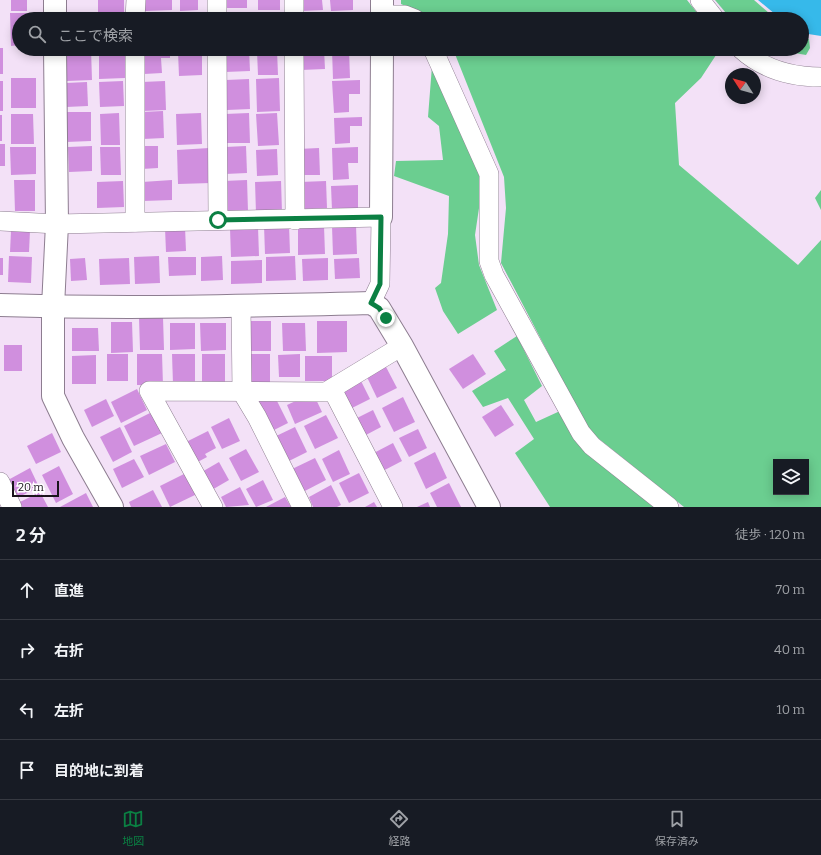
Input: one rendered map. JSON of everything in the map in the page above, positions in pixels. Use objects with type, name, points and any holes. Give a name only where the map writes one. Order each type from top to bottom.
[{"type":"street","points":[[55,0],[55,12]]},
{"type":"street","points":[[135,12],[136,0]]},
{"type":"street","points":[[217,0],[217,12]]},
{"type":"street","points":[[294,0],[294,12]]},
{"type":"street","points":[[700,0],[709,12]]},
{"type":"street","points":[[56,56],[57,224],[53,307],[53,396],[73,438],[112,507]]},
{"type":"street","points":[[135,56],[135,222]]},
{"type":"street","points":[[217,56],[218,220]]},
{"type":"street","points":[[294,56],[295,220]]},
{"type":"street","points":[[371,303],[380,284],[382,56]]},
{"type":"street","points":[[436,56],[489,174],[489,261],[494,276],[581,433],[592,446],[669,507]]},
{"type":"street","points":[[750,56],[764,66],[777,71],[821,77]]},
{"type":"street","points":[[0,221],[57,224],[381,217]]},
{"type":"street","points":[[0,306],[241,307],[371,303],[379,308],[402,346],[489,507]]},
{"type":"street","points":[[241,307],[242,392],[257,417],[302,507]]},
{"type":"street","points":[[213,507],[149,391],[326,392],[402,346]]},
{"type":"street","points":[[332,389],[393,507]]},
{"type":"street","points":[[0,482],[12,507]]},
{"type":"green space","points":[[401,0],[687,0],[696,12],[419,12],[401,4]]},
{"type":"green space","points":[[715,0],[754,0],[768,12],[725,12]]},
{"type":"green space","points":[[456,56],[715,56],[701,78],[675,103],[679,165],[798,265],[821,240],[821,507],[684,507],[589,431],[501,263],[506,208],[504,177]]},
{"type":"green space","points":[[432,66],[478,171],[482,188],[475,235],[479,265],[497,310],[458,334],[443,311],[435,288],[441,283],[448,234],[449,196],[394,176],[396,161],[443,160],[439,126],[428,117]]},
{"type":"green space","points":[[821,190],[821,210],[815,198]]},
{"type":"green space","points":[[517,336],[542,386],[524,400],[536,422],[560,411],[654,507],[550,507],[515,453],[534,439],[508,398],[483,407],[472,391],[506,370],[494,351]]},
{"type":"water","points":[[758,0],[821,0],[821,36],[809,34],[809,12],[773,12]]},
{"type":"building","points":[[11,0],[27,0],[27,11],[11,11]]},
{"type":"building","points":[[98,0],[124,0],[124,12],[98,12]]},
{"type":"building","points":[[145,0],[172,0],[172,10],[145,11]]},
{"type":"building","points":[[180,0],[198,0],[198,10],[180,11]]},
{"type":"building","points":[[225,0],[247,0],[247,8],[225,8]]},
{"type":"building","points":[[258,0],[280,0],[280,10],[258,10]]},
{"type":"building","points":[[300,0],[322,0],[323,10],[300,11]]},
{"type":"building","points":[[330,0],[353,0],[353,10],[331,11]]},
{"type":"building","points":[[10,13],[12,13],[12,46]]},
{"type":"building","points":[[0,48],[3,48],[3,74],[0,74]]},
{"type":"building","points":[[66,56],[91,56],[92,80],[67,81]]},
{"type":"building","points":[[99,56],[125,56],[125,78],[99,79]]},
{"type":"building","points":[[143,56],[170,56],[170,58],[161,58],[162,73],[144,74]]},
{"type":"building","points":[[178,56],[202,56],[202,75],[179,76]]},
{"type":"building","points":[[224,56],[249,56],[250,71],[225,72]]},
{"type":"building","points":[[257,56],[277,56],[278,75],[258,75]]},
{"type":"building","points":[[300,56],[324,56],[325,69],[301,70]]},
{"type":"building","points":[[332,56],[349,56],[350,78],[333,79]]},
{"type":"building","points":[[11,78],[36,78],[36,108],[11,108]]},
{"type":"building","points":[[279,78],[280,111],[257,112],[256,79]]},
{"type":"building","points":[[249,79],[250,109],[227,110],[226,80]]},
{"type":"building","points":[[360,80],[360,94],[349,94],[349,112],[334,113],[332,81]]},
{"type":"building","points":[[0,81],[3,81],[3,111],[0,111]]},
{"type":"building","points":[[123,81],[124,106],[100,107],[99,82]]},
{"type":"building","points":[[165,81],[166,110],[143,111],[142,82]]},
{"type":"building","points":[[87,82],[88,106],[66,107],[66,83]]},
{"type":"building","points":[[163,111],[164,138],[143,139],[142,112]]},
{"type":"building","points":[[65,112],[91,112],[91,141],[66,142]]},
{"type":"building","points":[[119,113],[120,145],[101,145],[100,114]]},
{"type":"building","points":[[201,113],[202,144],[177,145],[176,114]]},
{"type":"building","points":[[249,113],[250,143],[226,143],[225,114]]},
{"type":"building","points":[[277,113],[279,145],[258,146],[256,114]]},
{"type":"building","points":[[11,114],[33,114],[34,144],[11,144]]},
{"type":"building","points":[[0,115],[2,115],[2,141],[0,141]]},
{"type":"building","points":[[362,117],[362,126],[350,126],[350,143],[335,144],[334,118]]},
{"type":"building","points":[[0,144],[5,144],[5,166],[0,166]]},
{"type":"building","points":[[92,146],[92,171],[69,172],[68,147]]},
{"type":"building","points":[[142,146],[158,146],[158,168],[142,169]]},
{"type":"building","points":[[246,146],[247,173],[225,174],[225,147]]},
{"type":"building","points":[[10,147],[36,147],[36,174],[11,175]]},
{"type":"building","points":[[100,147],[120,147],[121,175],[101,175]]},
{"type":"building","points":[[358,147],[358,163],[348,163],[349,179],[333,180],[332,148]]},
{"type":"building","points":[[209,148],[211,183],[178,184],[177,150]]},
{"type":"building","points":[[319,148],[320,175],[299,175],[298,149]]},
{"type":"building","points":[[277,149],[278,175],[257,176],[256,150]]},
{"type":"building","points":[[14,180],[35,180],[35,211],[15,211]]},
{"type":"building","points":[[172,180],[172,200],[143,201],[142,182]]},
{"type":"building","points":[[247,180],[248,211],[224,212],[223,181]]},
{"type":"building","points":[[123,181],[124,207],[97,208],[97,182]]},
{"type":"building","points":[[281,181],[282,213],[256,213],[255,182]]},
{"type":"building","points":[[326,181],[327,208],[301,209],[300,182]]},
{"type":"building","points":[[358,185],[358,209],[332,210],[331,186]]},
{"type":"building","points":[[289,224],[290,253],[265,254],[264,225]]},
{"type":"building","points":[[356,225],[357,254],[333,255],[332,226]]},
{"type":"building","points":[[324,226],[325,254],[298,255],[298,227]]},
{"type":"building","points":[[185,227],[186,251],[166,252],[165,228]]},
{"type":"building","points":[[258,227],[259,256],[231,257],[230,228]]},
{"type":"building","points":[[11,231],[30,231],[29,252],[10,252]]},
{"type":"building","points":[[9,256],[32,257],[31,283],[8,282]]},
{"type":"building","points":[[159,256],[160,283],[135,284],[134,257]]},
{"type":"building","points":[[222,256],[223,280],[201,281],[201,257]]},
{"type":"building","points":[[295,256],[296,280],[266,281],[266,257]]},
{"type":"building","points":[[168,257],[196,257],[196,275],[169,276]]},
{"type":"building","points":[[0,258],[3,258],[3,275],[0,275]]},
{"type":"building","points":[[85,258],[87,280],[71,281],[70,259]]},
{"type":"building","points":[[129,258],[130,284],[100,285],[99,259]]},
{"type":"building","points":[[328,258],[328,280],[303,281],[302,259]]},
{"type":"building","points":[[359,258],[360,278],[335,279],[334,259]]},
{"type":"building","points":[[262,260],[262,283],[231,284],[231,261]]},
{"type":"building","points":[[139,317],[163,317],[164,350],[140,350]]},
{"type":"building","points":[[246,321],[271,321],[271,351],[247,351]]},
{"type":"building","points":[[317,321],[347,321],[347,352],[317,353]]},
{"type":"building","points":[[111,322],[132,322],[133,352],[111,353]]},
{"type":"building","points":[[170,323],[195,323],[195,349],[170,350]]},
{"type":"building","points":[[200,323],[226,323],[226,350],[201,351]]},
{"type":"building","points":[[282,323],[305,323],[306,351],[283,351]]},
{"type":"building","points":[[72,328],[98,328],[99,351],[72,351]]},
{"type":"building","points":[[4,345],[22,345],[22,371],[4,371]]},
{"type":"building","points":[[107,354],[128,354],[128,381],[107,381]]},
{"type":"building","points":[[137,354],[162,354],[163,385],[137,385]]},
{"type":"building","points":[[172,354],[195,354],[195,383],[173,384]]},
{"type":"building","points":[[202,354],[225,354],[225,383],[202,384]]},
{"type":"building","points":[[244,354],[270,354],[270,386],[245,387]]},
{"type":"building","points":[[300,354],[300,377],[279,377],[278,355]]},
{"type":"building","points":[[473,354],[486,374],[463,389],[449,369]]},
{"type":"building","points":[[96,355],[96,384],[72,384],[72,356]]},
{"type":"building","points":[[305,356],[332,356],[332,381],[305,381]]},
{"type":"building","points":[[385,365],[397,388],[377,398],[366,375]]},
{"type":"building","points":[[361,381],[370,399],[348,410],[339,392]]},
{"type":"building","points":[[137,389],[147,410],[121,423],[111,402]]},
{"type":"building","points":[[273,393],[288,423],[270,432],[255,402]]},
{"type":"building","points":[[313,393],[322,412],[295,424],[287,405]]},
{"type":"building","points":[[403,397],[415,422],[394,432],[382,408]]},
{"type":"building","points":[[106,399],[114,416],[92,427],[84,410]]},
{"type":"building","points":[[501,405],[514,425],[495,437],[482,417]]},
{"type":"building","points":[[373,410],[381,427],[364,436],[355,419]]},
{"type":"building","points":[[152,412],[162,433],[134,446],[124,426]]},
{"type":"building","points":[[326,415],[338,438],[315,449],[304,426]]},
{"type":"building","points":[[229,418],[240,441],[222,449],[211,427]]},
{"type":"building","points":[[120,427],[132,452],[113,462],[100,437]]},
{"type":"building","points":[[295,427],[307,452],[285,463],[272,438]]},
{"type":"building","points":[[418,429],[427,448],[409,457],[399,438]]},
{"type":"building","points":[[208,431],[216,448],[205,454],[207,457],[194,464],[184,443]]},
{"type":"building","points":[[52,433],[61,452],[36,464],[27,446]]},
{"type":"building","points":[[393,443],[402,461],[377,474],[368,456]]},
{"type":"building","points":[[166,444],[175,462],[149,475],[140,456]]},
{"type":"building","points":[[246,449],[259,472],[241,481],[229,458]]},
{"type":"building","points":[[339,450],[350,474],[333,482],[322,459]]},
{"type":"building","points":[[435,452],[447,478],[426,489],[414,463]]},
{"type":"building","points":[[315,458],[326,480],[301,493],[290,470]]},
{"type":"building","points":[[134,459],[144,477],[122,488],[113,469]]},
{"type":"building","points":[[219,462],[229,480],[210,491],[200,473]]},
{"type":"building","points":[[59,466],[73,494],[56,503],[42,475]]},
{"type":"building","points":[[30,468],[39,487],[17,498],[8,480]]},
{"type":"building","points":[[186,473],[197,494],[170,507],[160,486]]},
{"type":"building","points":[[359,473],[369,493],[349,503],[339,483]]},
{"type":"building","points":[[263,480],[273,500],[256,507],[246,489]]},
{"type":"building","points":[[449,483],[461,507],[437,507],[430,493]]},
{"type":"building","points":[[331,485],[341,505],[337,507],[313,507],[309,497]]},
{"type":"building","points":[[240,487],[249,505],[226,507],[221,497]]},
{"type":"building","points":[[153,490],[162,507],[131,507],[129,502]]},
{"type":"building","points":[[40,492],[48,507],[17,507],[16,504]]},
{"type":"building","points":[[86,493],[93,507],[60,507]]},
{"type":"building","points":[[285,497],[291,507],[266,507]]},
{"type":"building","points":[[374,502],[377,507],[365,507]]},
{"type":"building","points":[[428,502],[430,507],[417,507]]},
{"type":"route","points":[[218,220],[295,220],[381,217],[380,284],[371,303],[379,308],[386,318]]}]
